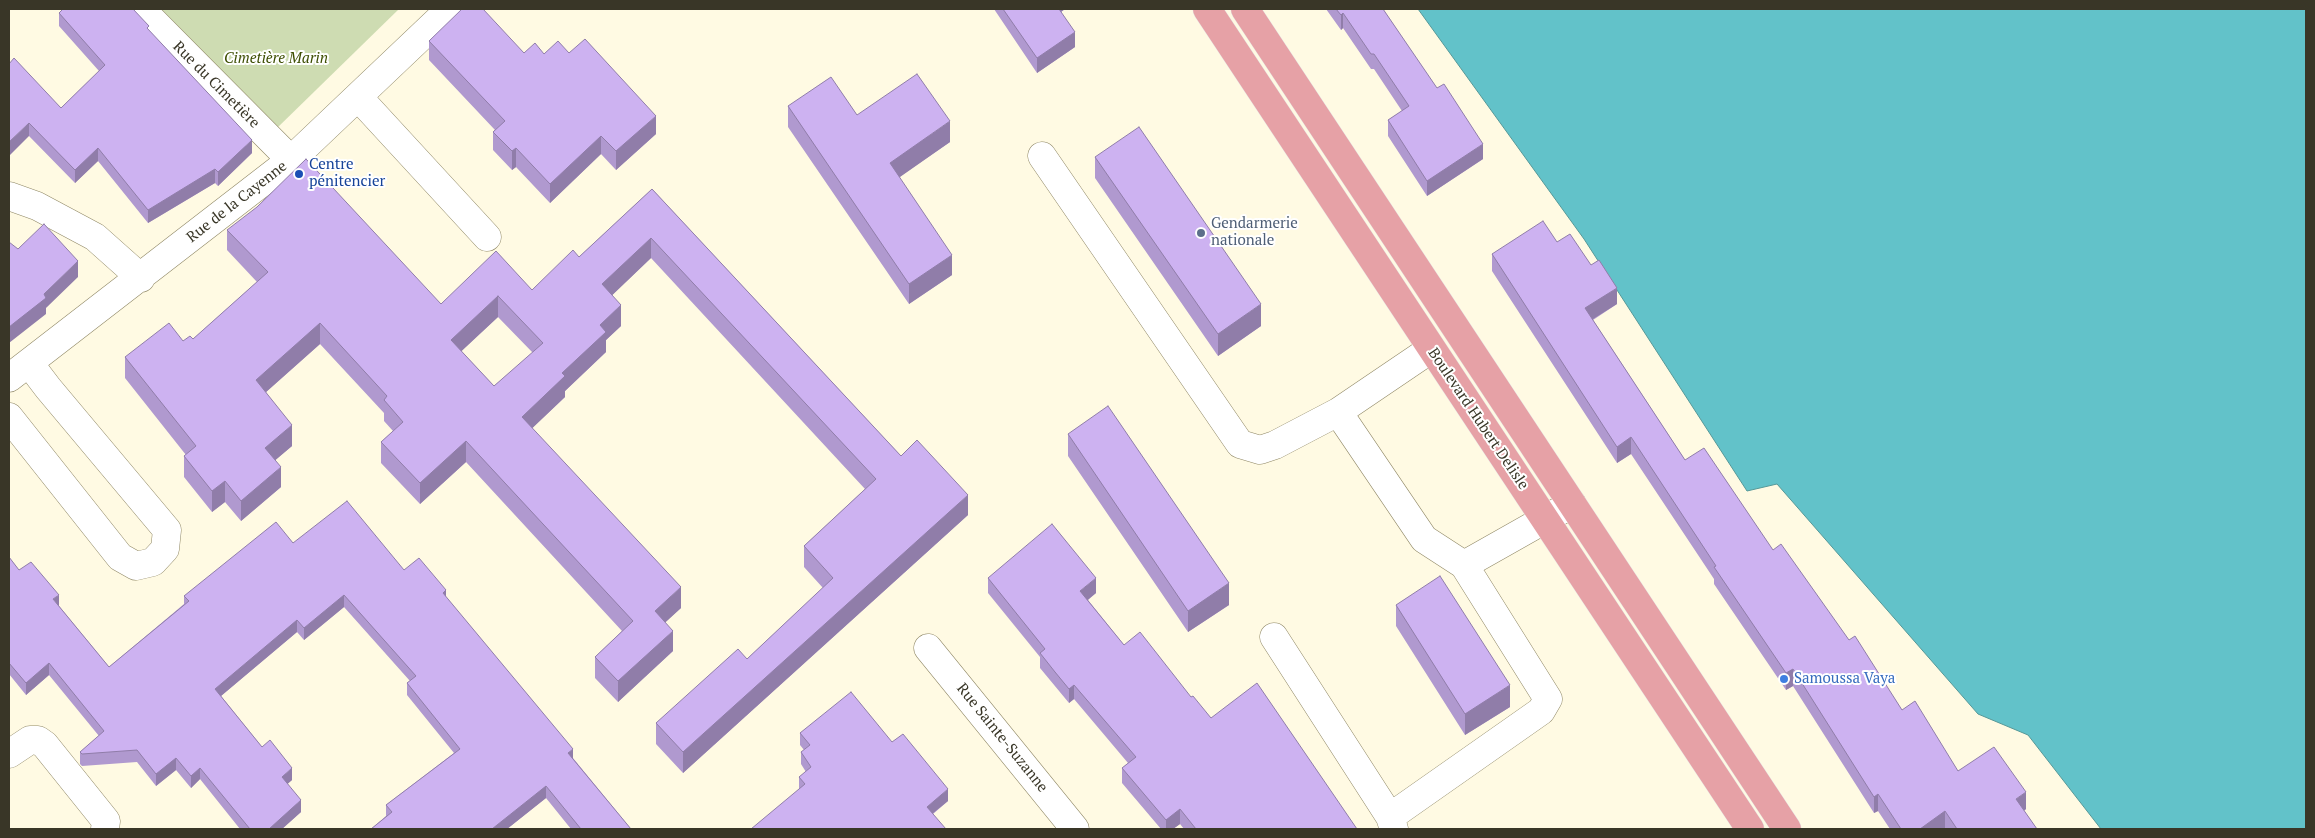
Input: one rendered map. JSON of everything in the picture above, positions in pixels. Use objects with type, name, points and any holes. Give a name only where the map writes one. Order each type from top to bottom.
[{"type":"main road","name":"Boulevard Hubert Delisle","points":[[1207,9],[1750,829]]},
{"type":"main road","points":[[1245,9],[1787,829]]},
{"type":"street","name":"Rue du Cimetière","points":[[141,9],[291,160]]},
{"type":"street","name":"Rue de la Cayenne","points":[[19,370],[141,278],[291,160],[359,98],[450,9]]},
{"type":"street","points":[[359,98],[487,237]]},
{"type":"street","points":[[1042,156],[1240,444],[1260,450],[1275,445],[1338,412],[1431,349]]},
{"type":"street","points":[[9,196],[37,206],[95,237],[141,278]]},
{"type":"street","points":[[1368,253],[1395,236]]},
{"type":"street","points":[[9,417],[120,557],[136,566],[153,562],[165,549],[167,530],[48,388],[19,370]]},
{"type":"street","points":[[1274,637],[1392,823],[1541,711],[1548,699],[1464,565],[1424,539],[1338,412]]},
{"type":"street","points":[[1464,565],[1572,504]]},
{"type":"street","name":"Rue Sainte-Suzanne","points":[[928,648],[1075,829]]},
{"type":"street","points":[[9,754],[30,740],[38,740],[45,745],[106,821],[104,829]]},
{"type":"green space","name":"Cimetière Marin","points":[[156,9],[399,9],[275,130]]},
{"type":"water","points":[[1418,9],[2306,9],[2306,829],[2101,829],[2028,735],[1978,714],[1777,484],[1747,491],[1584,239]]},
{"type":"building","points":[[63,9],[133,9],[149,26],[147,28],[252,140],[218,172],[215,169],[148,210],[98,148],[75,170],[29,123],[9,142],[9,64],[14,58],[61,108],[105,65],[59,13]]},
{"type":"building","points":[[462,9],[483,9],[524,53],[535,43],[544,54],[558,41],[569,53],[585,39],[656,116],[616,151],[601,136],[550,184],[516,148],[512,151],[493,132],[505,121],[429,41]]},
{"type":"building","points":[[1003,9],[1059,9],[1075,32],[1037,58]]},
{"type":"building","points":[[1336,9],[1383,9],[1437,88],[1444,84],[1483,144],[1427,181],[1388,120],[1409,106],[1374,54],[1371,54],[1343,13],[1341,15]]},
{"type":"building","points":[[917,74],[950,121],[890,163],[952,255],[909,284],[788,106],[831,77],[857,115]]},
{"type":"building","points":[[1139,127],[1261,304],[1218,334],[1095,157]]},
{"type":"building","points":[[306,159],[441,304],[496,251],[532,290],[573,250],[579,257],[652,189],[901,456],[917,440],[968,495],[683,752],[656,723],[738,649],[747,659],[833,578],[804,546],[876,479],[651,238],[602,284],[621,305],[600,325],[606,332],[562,373],[565,376],[522,417],[681,587],[655,611],[673,631],[618,681],[595,657],[633,621],[466,441],[420,483],[381,442],[403,422],[384,400],[387,396],[320,323],[256,380],[292,425],[265,448],[281,467],[241,501],[225,481],[212,491],[184,456],[196,446],[125,357],[169,323],[183,341],[190,336],[193,339],[268,272],[227,230],[257,207]],"holes":[[[498,296],[543,343],[494,386],[451,340]]]},
{"type":"building","points":[[1543,221],[1557,242],[1570,234],[1591,265],[1599,260],[1617,288],[1585,308],[1685,460],[1704,448],[1773,550],[1781,544],[1849,640],[1855,636],[1902,710],[1915,701],[1958,771],[1994,747],[2026,792],[2016,799],[2037,829],[1957,829],[1945,811],[1920,829],[1901,829],[1878,794],[1874,797],[1793,669],[1786,673],[1714,567],[1716,566],[1631,437],[1617,447],[1492,254]]},
{"type":"building","points":[[44,224],[78,261],[44,294],[46,298],[9,327],[9,242],[18,249]]},
{"type":"building","points":[[1108,406],[1229,583],[1188,611],[1068,434]]},
{"type":"building","points":[[347,501],[404,570],[419,558],[446,590],[443,593],[573,749],[568,753],[631,829],[581,829],[546,786],[492,829],[371,829],[392,812],[386,805],[460,749],[407,683],[416,676],[344,595],[304,628],[297,620],[215,689],[262,747],[270,740],[292,768],[282,777],[301,800],[269,829],[250,829],[200,768],[191,776],[176,758],[156,774],[137,750],[82,754],[80,752],[104,731],[49,663],[26,683],[9,663],[9,557],[19,570],[31,562],[59,595],[53,599],[109,667],[189,601],[184,596],[276,522],[293,543]]},
{"type":"building","points":[[1052,524],[1096,578],[1080,591],[1124,645],[1140,632],[1191,697],[1193,696],[1211,718],[1257,683],[1357,829],[1196,829],[1180,809],[1166,820],[1122,768],[1136,757],[1074,685],[1069,689],[1040,653],[1045,649],[988,578]]},
{"type":"building","points":[[1440,576],[1510,685],[1465,714],[1396,605]]},
{"type":"building","points":[[851,692],[892,742],[903,734],[948,789],[927,807],[946,829],[751,829],[805,784],[799,777],[811,767],[801,752],[810,745],[800,733]]},
{"type":"place","name":"Centre pénitencier","points":[[299,174]]},
{"type":"place","name":"Gendarmerie nationale","points":[[1201,233]]},
{"type":"place","name":"Samoussa Vaya","points":[[1784,679]]}]
